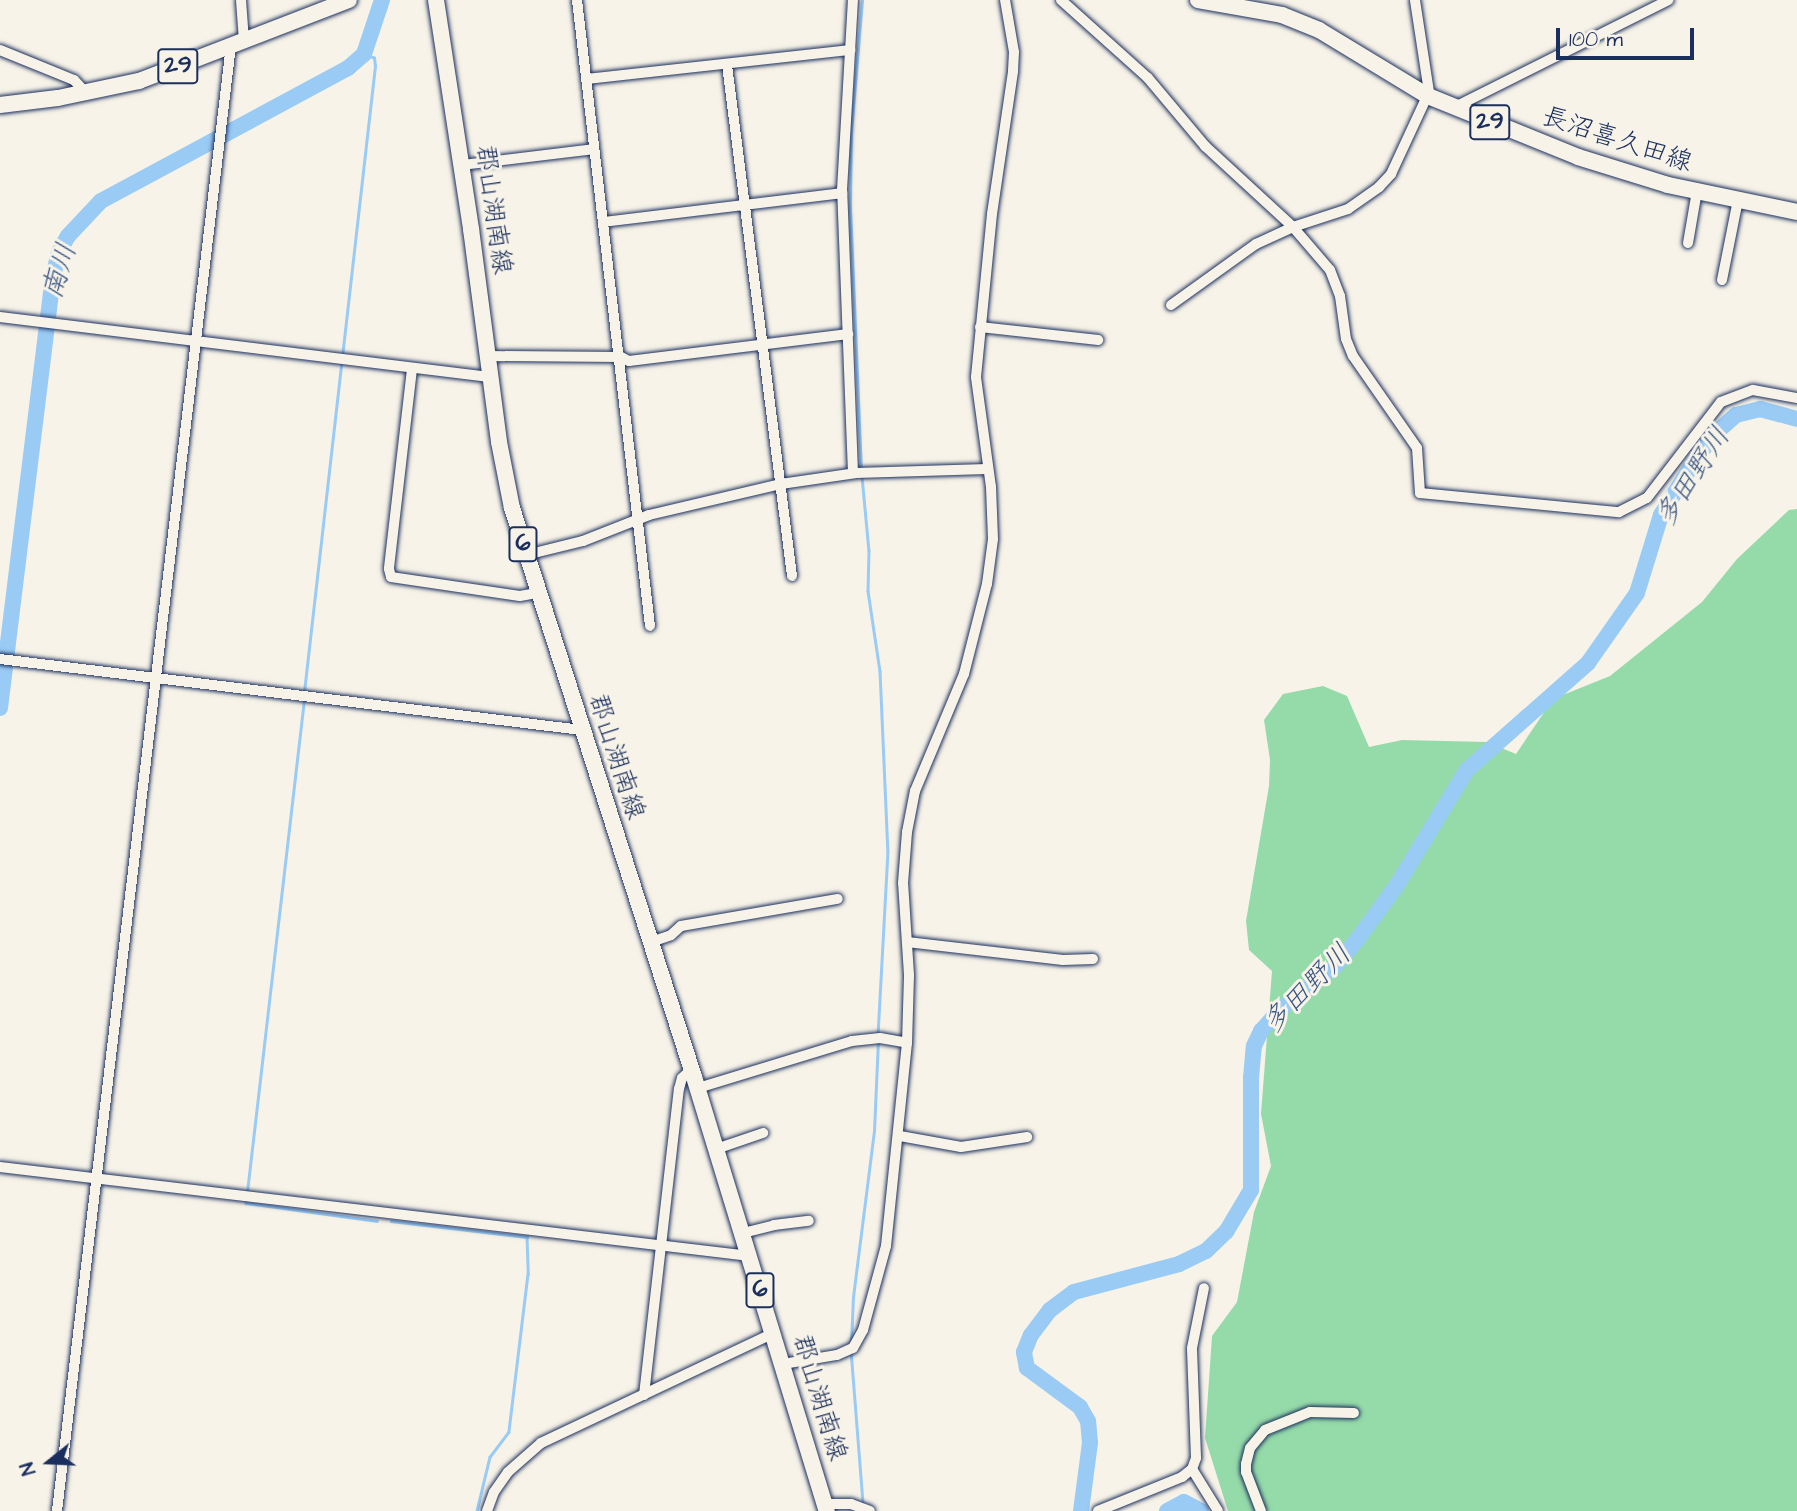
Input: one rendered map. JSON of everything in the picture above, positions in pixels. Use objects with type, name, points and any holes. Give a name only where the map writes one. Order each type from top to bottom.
[{"type":"main road","name":"29","points":[[0,105],[86,93],[139,81],[349,0]]},
{"type":"main road","name":"郡山湖南線","points":[[436,0],[462,165],[504,470],[537,593],[692,1069],[826,1508]]},
{"type":"main road","name":"長沼喜久田線","points":[[1198,0],[1282,15],[1319,30],[1428,96],[1578,157],[1697,191],[1797,212]]},
{"type":"street","points":[[57,1511],[223,128],[238,43],[240,0]]},
{"type":"street","points":[[577,0],[621,357],[650,626]]},
{"type":"street","points":[[853,0],[842,193],[853,473]]},
{"type":"street","points":[[783,1364],[846,1352],[853,1348],[886,1246],[900,1136],[907,1043],[907,942],[903,883],[910,809],[923,771],[956,697],[989,573],[993,512],[976,390],[992,214],[1014,63],[1005,0]]},
{"type":"street","points":[[1061,0],[1148,78],[1205,146],[1293,227],[1330,270],[1340,296],[1346,339],[1353,356],[1417,448],[1419,488],[1423,495],[1469,500],[1535,502],[1619,512],[1647,498],[1721,402],[1753,390],[1797,398]]},
{"type":"street","points":[[1171,305],[1256,244],[1293,227],[1348,209],[1379,187],[1395,166],[1411,126],[1428,96],[1429,77],[1415,0]]},
{"type":"street","points":[[1453,108],[1669,0]]},
{"type":"street","points":[[0,50],[74,80],[86,93]]},
{"type":"street","points":[[587,79],[850,50]]},
{"type":"street","points":[[727,65],[792,576]]},
{"type":"street","points":[[462,165],[594,149]]},
{"type":"street","points":[[1688,243],[1697,191]]},
{"type":"street","points":[[603,222],[842,193]]},
{"type":"street","points":[[1722,280],[1738,200]]},
{"type":"street","points":[[0,317],[491,377]]},
{"type":"street","points":[[980,327],[1098,340]]},
{"type":"street","points":[[488,356],[621,357],[628,361],[848,334]]},
{"type":"street","points":[[412,369],[389,569],[391,577],[520,596],[537,593]]},
{"type":"street","points":[[526,555],[583,541],[638,519],[781,484],[853,473],[987,469]]},
{"type":"street","points":[[0,659],[582,730]]},
{"type":"street","points":[[650,943],[671,936],[681,926],[838,899]]},
{"type":"street","points":[[907,942],[1063,960],[1093,959]]},
{"type":"street","points":[[698,1088],[852,1041],[880,1038],[907,1043]]},
{"type":"street","points":[[644,1395],[679,1089],[682,1078],[692,1069]]},
{"type":"street","points":[[716,1149],[763,1133]]},
{"type":"street","points":[[900,1136],[961,1147],[1027,1137]]},
{"type":"street","points":[[0,1167],[750,1256]]},
{"type":"street","points":[[743,1233],[774,1225],[809,1221]]},
{"type":"street","points":[[1098,1511],[1182,1477],[1192,1469],[1196,1458],[1192,1348],[1204,1288]]},
{"type":"street","points":[[487,1511],[494,1492],[527,1453],[554,1435],[774,1333]]},
{"type":"street","points":[[1261,1511],[1246,1472],[1246,1464],[1250,1448],[1265,1430],[1310,1412],[1354,1413]]},
{"type":"street","points":[[1192,1469],[1208,1490],[1218,1511]]},
{"type":"street","points":[[826,1508],[851,1504],[870,1511]]},
{"type":"green space","points":[[1797,509],[1797,1511],[1228,1511],[1205,1438],[1212,1336],[1237,1302],[1254,1212],[1271,1166],[1261,1114],[1272,971],[1249,950],[1246,921],[1269,786],[1270,760],[1264,720],[1283,694],[1323,686],[1347,696],[1369,747],[1402,740],[1487,742],[1516,754],[1553,699],[1610,676],[1702,602],[1737,559],[1789,510]]},
{"type":"waterway","name":"南川","points":[[0,708],[52,282],[59,252],[68,236],[101,201],[348,68],[364,54],[382,0]]},
{"type":"waterway","points":[[861,470],[850,209],[851,132],[862,0]]},
{"type":"waterway","points":[[304,692],[375,66],[374,58],[364,54]]},
{"type":"waterway","name":"多田野川","points":[[1081,1511],[1090,1443],[1088,1421],[1080,1407],[1027,1368],[1024,1352],[1031,1335],[1050,1310],[1074,1292],[1179,1264],[1206,1251],[1226,1232],[1251,1190],[1251,1078],[1254,1046],[1261,1031],[1282,1008],[1336,965],[1357,940],[1397,885],[1467,770],[1588,663],[1637,593],[1661,515],[1699,454],[1718,431],[1736,415],[1760,409],[1797,419]]},
{"type":"waterway","points":[[862,476],[869,551],[868,591],[880,671],[888,851],[878,1035]]},
{"type":"waterway","points":[[247,1192],[304,698]]},
{"type":"waterway","points":[[851,1344],[853,1297],[874,1131],[878,1041]]},
{"type":"waterway","points":[[246,1199],[246,1203],[377,1221]]},
{"type":"waterway","points":[[391,1221],[527,1237],[528,1274],[509,1432],[490,1457],[477,1511]]},
{"type":"waterway","points":[[851,1350],[863,1504]]},
{"type":"waterway","name":"多田野川","points":[[1167,1511],[1184,1502],[1201,1511]]}]
